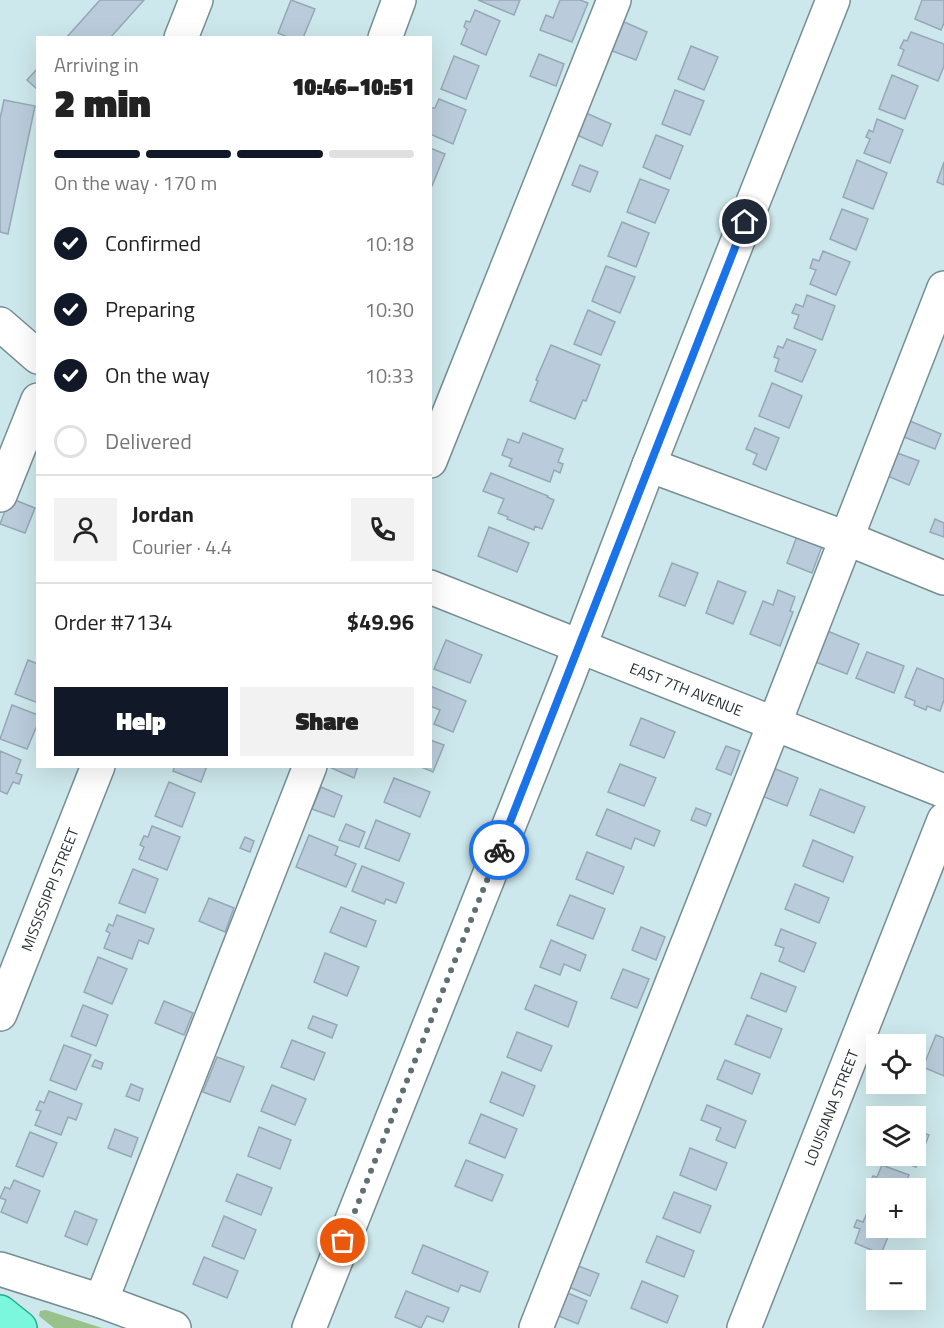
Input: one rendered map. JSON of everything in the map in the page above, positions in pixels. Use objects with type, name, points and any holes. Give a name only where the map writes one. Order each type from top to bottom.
[{"type":"main road","points":[[0,1312],[20,1328]]},
{"type":"street","points":[[182,36],[196,0]]},
{"type":"street","points":[[386,36],[399,0]]},
{"type":"street","points":[[432,456],[614,0]]},
{"type":"street","points":[[309,1328],[581,646],[649,465],[833,0]]},
{"type":"street","points":[[536,1328],[944,288]]},
{"type":"street","points":[[0,324],[36,355]]},
{"type":"street","points":[[0,495],[36,405]]},
{"type":"street","points":[[649,465],[846,538],[944,578]]},
{"type":"street","name":"EAST 7TH AVENUE","points":[[432,588],[944,790]]},
{"type":"street","name":"MISSISSIPPI STREET","points":[[0,1014],[97,768]]},
{"type":"street","points":[[101,1301],[309,768]]},
{"type":"street","name":"LOUISIANA STREET","points":[[744,1328],[944,820]]},
{"type":"street","points":[[0,1269],[101,1301],[174,1328]]},
{"type":"green space","points":[[46,1310],[102,1328],[54,1328],[39,1316],[40,1311]]},
{"type":"building","points":[[100,0],[144,0],[112,36],[68,36]]},
{"type":"building","points":[[291,0],[315,9],[304,36],[285,36],[278,33]]},
{"type":"building","points":[[478,0],[520,0],[514,15]]},
{"type":"building","points":[[560,0],[580,0],[588,3],[572,42],[540,30],[546,15],[553,18]]},
{"type":"building","points":[[922,0],[944,0],[944,23],[941,30],[915,19]]},
{"type":"building","points":[[475,10],[500,21],[486,55],[461,44],[467,29],[464,27],[466,21],[470,22]]},
{"type":"building","points":[[622,21],[647,32],[636,60],[610,50]]},
{"type":"building","points":[[911,32],[944,44],[944,66],[938,81],[898,65],[904,50],[900,48],[904,40],[907,41]]},
{"type":"building","points":[[691,46],[718,57],[704,90],[678,79]]},
{"type":"building","points":[[539,54],[564,64],[556,86],[530,76]]},
{"type":"building","points":[[454,56],[479,66],[466,99],[441,89]]},
{"type":"building","points":[[36,70],[36,88],[27,80]]},
{"type":"building","points":[[892,75],[918,86],[905,119],[879,109]]},
{"type":"building","points":[[675,90],[704,101],[690,135],[662,124]]},
{"type":"building","points":[[439,99],[466,110],[453,144],[432,135],[432,108],[435,108]]},
{"type":"building","points":[[4,100],[35,106],[8,234],[0,232],[0,119]]},
{"type":"building","points":[[586,113],[611,124],[602,146],[577,135]]},
{"type":"building","points":[[877,119],[903,130],[890,163],[864,153],[870,139],[866,137],[869,130],[873,132]]},
{"type":"building","points":[[656,135],[683,146],[670,179],[643,167]]},
{"type":"building","points":[[432,149],[445,154],[432,186]]},
{"type":"building","points":[[857,160],[887,173],[873,209],[843,197]]},
{"type":"building","points":[[944,162],[944,185],[937,182]]},
{"type":"building","points":[[580,165],[598,172],[590,192],[572,185]]},
{"type":"building","points":[[640,179],[669,190],[655,223],[627,212]]},
{"type":"building","points":[[842,209],[868,219],[856,250],[830,239]]},
{"type":"building","points":[[622,222],[649,233],[636,267],[608,256]]},
{"type":"building","points":[[823,251],[850,262],[836,295],[810,284],[816,270],[810,268],[813,259],[819,261]]},
{"type":"building","points":[[606,266],[635,277],[620,313],[592,301]]},
{"type":"building","points":[[807,295],[835,306],[822,340],[794,328],[799,315],[792,313],[796,304],[803,307]]},
{"type":"building","points":[[588,310],[615,322],[601,355],[574,344]]},
{"type":"building","points":[[787,339],[816,350],[802,382],[775,371],[779,359],[774,357],[778,346],[783,348]]},
{"type":"building","points":[[551,345],[600,365],[586,401],[583,400],[575,419],[530,401]]},
{"type":"building","points":[[772,383],[802,396],[789,428],[759,416]]},
{"type":"building","points":[[910,421],[941,434],[935,449],[904,437]]},
{"type":"building","points":[[755,428],[779,438],[766,470],[753,464],[757,454],[746,449]]},
{"type":"building","points":[[523,433],[563,449],[558,462],[563,464],[560,473],[554,470],[550,482],[509,466],[512,459],[502,455],[508,439],[519,443]]},
{"type":"building","points":[[892,451],[919,461],[909,485],[883,474]]},
{"type":"building","points":[[491,473],[554,500],[542,529],[535,526],[534,530],[498,513],[504,499],[483,491]]},
{"type":"building","points":[[10,498],[35,508],[25,533],[0,524]]},
{"type":"building","points":[[935,519],[944,523],[944,537],[930,532]]},
{"type":"building","points":[[489,527],[529,543],[517,572],[478,556]]},
{"type":"building","points":[[797,536],[822,546],[812,573],[787,563]]},
{"type":"building","points":[[672,563],[698,573],[685,606],[659,596]]},
{"type":"building","points":[[718,581],[746,592],[733,624],[706,613]]},
{"type":"building","points":[[778,590],[795,597],[790,611],[793,612],[780,646],[750,634],[763,601],[773,605]]},
{"type":"building","points":[[825,630],[859,644],[847,674],[813,661]]},
{"type":"building","points":[[446,640],[482,655],[470,683],[434,669]]},
{"type":"building","points":[[867,652],[904,666],[894,693],[856,678]]},
{"type":"building","points":[[28,660],[36,663],[36,702],[15,694]]},
{"type":"building","points":[[917,668],[944,679],[944,700],[940,711],[927,706],[926,710],[914,705],[915,701],[905,697]]},
{"type":"building","points":[[432,687],[466,701],[453,732],[434,724],[440,710],[432,707]]},
{"type":"building","points":[[12,705],[36,714],[36,728],[27,749],[0,739]]},
{"type":"building","points":[[641,718],[675,732],[664,758],[630,745]]},
{"type":"building","points":[[432,741],[444,745],[433,772],[424,768],[432,768]]},
{"type":"building","points":[[726,746],[740,751],[731,775],[716,769]]},
{"type":"building","points":[[0,751],[21,760],[16,773],[22,775],[19,784],[13,782],[7,794],[0,791]]},
{"type":"building","points":[[620,764],[656,778],[644,806],[608,792]]},
{"type":"building","points":[[768,766],[798,778],[787,806],[757,794]]},
{"type":"building","points":[[174,768],[206,768],[201,782],[173,771]]},
{"type":"building","points":[[332,768],[357,768],[354,778]]},
{"type":"building","points":[[394,778],[430,792],[420,817],[384,802]]},
{"type":"building","points":[[169,782],[195,793],[182,827],[155,816]]},
{"type":"building","points":[[321,787],[342,796],[334,817],[312,809]]},
{"type":"building","points":[[820,789],[865,807],[854,833],[810,815]]},
{"type":"building","points":[[696,808],[711,814],[706,826],[691,820]]},
{"type":"building","points":[[607,809],[660,831],[654,846],[635,838],[631,849],[596,835]]},
{"type":"building","points":[[376,820],[410,834],[399,861],[365,848]]},
{"type":"building","points":[[346,824],[365,832],[359,847],[339,840]]},
{"type":"building","points":[[152,826],[180,837],[167,870],[139,859],[144,847],[140,845],[144,836],[148,837]]},
{"type":"building","points":[[309,835],[338,847],[335,855],[356,864],[346,887],[296,867]]},
{"type":"building","points":[[245,837],[254,841],[250,852],[240,848]]},
{"type":"building","points":[[813,840],[853,857],[843,882],[803,866]]},
{"type":"building","points":[[587,852],[624,867],[613,894],[576,879]]},
{"type":"building","points":[[362,866],[404,883],[396,903],[386,899],[384,904],[352,891]]},
{"type":"building","points":[[133,869],[158,879],[145,913],[119,903]]},
{"type":"building","points":[[795,884],[829,898],[819,923],[785,909]]},
{"type":"building","points":[[570,895],[605,909],[593,939],[557,925]]},
{"type":"building","points":[[209,898],[234,908],[225,932],[199,921]]},
{"type":"building","points":[[341,907],[376,921],[366,947],[330,932]]},
{"type":"building","points":[[117,915],[154,929],[148,944],[139,940],[132,959],[104,948],[110,933],[106,931],[109,924],[113,926]]},
{"type":"building","points":[[641,927],[665,937],[656,960],[632,950]]},
{"type":"building","points":[[781,929],[816,943],[804,972],[779,961],[784,948],[775,945]]},
{"type":"building","points":[[551,940],[586,955],[580,971],[564,964],[560,975],[540,967]]},
{"type":"building","points":[[325,953],[359,967],[347,996],[314,982]]},
{"type":"building","points":[[98,957],[127,969],[112,1004],[84,992]]},
{"type":"building","points":[[623,969],[649,979],[637,1008],[611,998]]},
{"type":"building","points":[[761,973],[796,987],[786,1012],[751,998]]},
{"type":"building","points":[[535,985],[577,1002],[568,1027],[525,1009]]},
{"type":"building","points":[[164,1001],[193,1013],[184,1035],[155,1023]]},
{"type":"building","points":[[83,1005],[108,1015],[96,1046],[71,1036]]},
{"type":"building","points":[[747,1015],[782,1029],[770,1058],[735,1044]]},
{"type":"building","points":[[313,1016],[337,1025],[332,1038],[308,1028]]},
{"type":"building","points":[[517,1032],[552,1046],[541,1071],[507,1057]]},
{"type":"building","points":[[936,1035],[944,1038],[944,1076],[926,1068],[926,1060]]},
{"type":"building","points":[[292,1040],[325,1053],[314,1080],[281,1067]]},
{"type":"building","points":[[64,1045],[91,1055],[76,1090],[50,1080]]},
{"type":"building","points":[[217,1057],[244,1067],[230,1102],[203,1092]]},
{"type":"building","points":[[95,1060],[103,1063],[101,1069],[92,1066]]},
{"type":"building","points":[[725,1060],[760,1074],[752,1094],[717,1079]]},
{"type":"building","points":[[502,1072],[535,1086],[523,1116],[490,1102]]},
{"type":"building","points":[[131,1084],[143,1089],[139,1101],[126,1096]]},
{"type":"building","points":[[272,1085],[306,1099],[295,1125],[261,1111]]},
{"type":"building","points":[[49,1091],[82,1104],[76,1120],[68,1117],[61,1135],[35,1125],[41,1111],[36,1110],[40,1101],[44,1103]]},
{"type":"building","points":[[707,1105],[746,1121],[735,1148],[716,1140],[721,1128],[701,1120]]},
{"type":"building","points":[[481,1114],[517,1129],[505,1158],[469,1143]]},
{"type":"building","points":[[259,1127],[291,1140],[280,1169],[248,1156]]},
{"type":"building","points":[[115,1129],[138,1138],[131,1157],[108,1148]]},
{"type":"building","points":[[30,1132],[57,1143],[43,1177],[16,1166]]},
{"type":"building","points":[[690,1148],[727,1163],[716,1190],[680,1175]]},
{"type":"building","points":[[466,1160],[503,1175],[492,1201],[455,1186]]},
{"type":"building","points":[[882,1166],[909,1175],[908,1178],[872,1178],[877,1177]]},
{"type":"building","points":[[237,1174],[272,1188],[261,1215],[226,1201]]},
{"type":"building","points":[[14,1180],[40,1191],[27,1223],[1,1212],[6,1200],[0,1198],[5,1187],[10,1189]]},
{"type":"building","points":[[674,1192],[711,1206],[700,1233],[663,1218]]},
{"type":"building","points":[[75,1211],[97,1220],[87,1245],[65,1236]]},
{"type":"building","points":[[866,1215],[866,1238],[888,1238],[883,1250],[872,1250],[855,1243],[860,1229],[854,1227],[857,1220],[863,1222]]},
{"type":"building","points":[[224,1216],[256,1230],[244,1259],[212,1246]]},
{"type":"building","points":[[657,1236],[694,1251],[684,1277],[646,1262]]},
{"type":"building","points":[[423,1245],[488,1272],[480,1292],[461,1285],[458,1292],[412,1273]]},
{"type":"building","points":[[204,1257],[238,1271],[227,1298],[193,1284]]},
{"type":"building","points":[[576,1265],[599,1274],[590,1296],[567,1286]]},
{"type":"building","points":[[642,1281],[678,1296],[667,1323],[631,1308]]},
{"type":"building","points":[[406,1291],[449,1308],[443,1322],[427,1316],[421,1328],[395,1317]]},
{"type":"building","points":[[563,1291],[587,1301],[578,1324],[554,1314]]},
{"type":"way so far","points":[[343,1241],[499,850]]},
{"type":"route","points":[[499,850],[581,646],[649,465],[745,222]]}]
